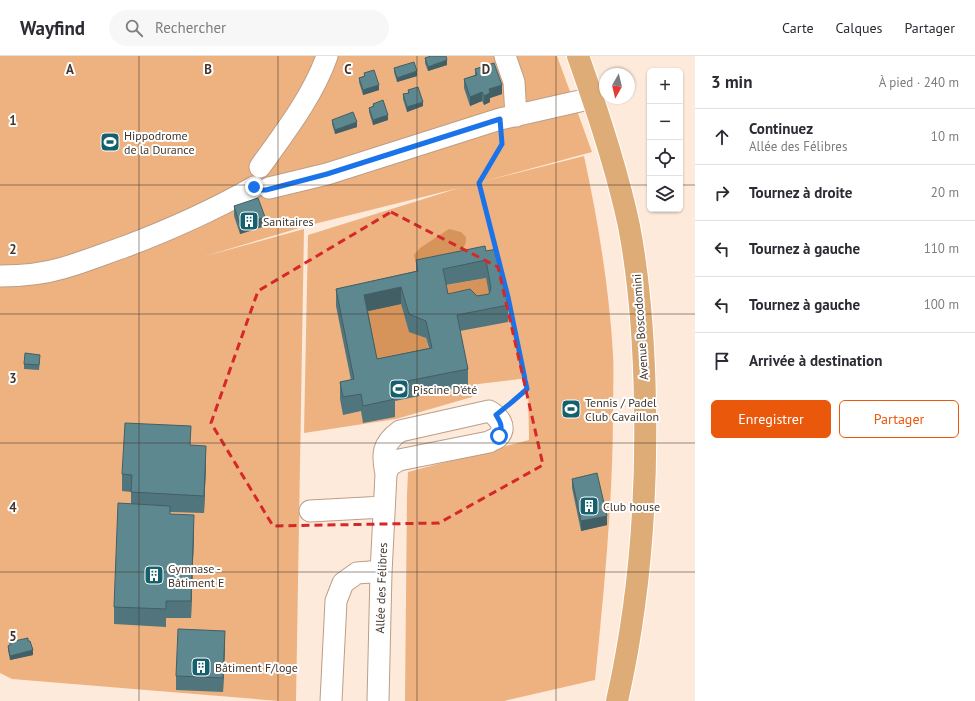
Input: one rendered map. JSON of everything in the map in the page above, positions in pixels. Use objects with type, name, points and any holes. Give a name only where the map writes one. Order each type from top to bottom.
[{"type":"main road","name":"Avenue Boscodomini","points":[[578,56],[593,98],[616,175],[628,226],[636,272],[645,376],[646,438],[644,498],[639,567],[630,633],[617,701]]},
{"type":"lane","points":[[261,188],[250,180],[251,175],[255,169],[260,166],[296,116],[313,86],[327,56]]},
{"type":"lane","points":[[505,56],[514,82],[508,118]]},
{"type":"lane","points":[[514,82],[530,96],[543,101],[567,104]]},
{"type":"lane","points":[[0,276],[39,273],[64,268],[163,232],[261,188],[327,174],[508,118],[593,98]]},
{"type":"lane","name":"Allée des Félibres","points":[[378,701],[381,573],[386,474],[383,461],[384,450],[390,438],[400,431],[481,412],[489,411],[496,415]]},
{"type":"lane","points":[[386,474],[390,466],[399,460],[490,442],[499,436],[502,429],[501,422],[496,415]]},
{"type":"lane","points":[[310,511],[384,507]]},
{"type":"lane","points":[[331,701],[336,601],[343,583],[357,574],[370,572],[381,573]]},
{"type":"path","points":[[496,415],[527,389],[508,297],[479,183],[502,144],[508,118]]},
{"type":"highlighted area","points":[[391,212],[498,267],[543,465],[439,523],[273,526],[211,423],[258,291]]},
{"type":"shaded area","points":[[0,56],[557,56],[592,152],[481,182],[584,156],[602,254],[609,304],[613,361],[613,445],[610,512],[595,680],[504,701],[405,701],[408,472],[529,440],[528,378],[478,384],[472,397],[396,419],[304,433],[308,235],[459,188],[306,226],[202,257],[304,229],[296,701],[279,701],[12,679],[0,673]]},
{"type":"shaded area","points":[[449,229],[461,232],[466,237],[465,245],[461,250],[456,254],[442,259],[419,263],[415,260],[414,255],[420,248]]},
{"type":"shaded area","points":[[486,278],[491,305],[448,311],[443,286]]},
{"type":"shaded area","points":[[401,304],[409,331],[426,338],[432,365],[377,376],[364,312]]},
{"type":"building","points":[[431,56],[446,56],[447,60],[428,67],[425,58]]},
{"type":"building","points":[[414,62],[417,71],[397,78],[394,68]]},
{"type":"building","points":[[494,63],[502,85],[489,89],[490,93],[484,96],[482,92],[470,97],[464,79],[477,75],[475,69]]},
{"type":"building","points":[[374,70],[379,85],[363,90],[359,78],[365,76],[364,73]]},
{"type":"building","points":[[418,87],[423,102],[407,107],[403,94],[409,93],[408,90]]},
{"type":"building","points":[[383,100],[388,115],[373,120],[369,108],[374,106],[373,104]]},
{"type":"building","points":[[353,112],[357,122],[335,130],[332,120]]},
{"type":"building","points":[[258,198],[265,217],[240,225],[234,206]]},
{"type":"building","points":[[485,246],[486,251],[497,249],[508,305],[457,315],[468,369],[392,384],[395,399],[363,406],[361,394],[343,397],[340,382],[354,379],[336,289],[418,271],[416,260]],"holes":[[[486,260],[491,288],[489,294],[477,296],[470,289],[448,294],[443,269]],[[401,287],[409,314],[426,321],[432,348],[377,359],[364,295]]]},
{"type":"building","points":[[25,353],[40,355],[39,365],[24,364]]},
{"type":"building","points":[[125,423],[191,426],[190,445],[206,446],[204,496],[131,492],[132,475],[122,474]]},
{"type":"building","name":"Club house","points":[[597,473],[607,516],[581,521],[572,479]]},
{"type":"building","name":"Gymnase - Bâtiment E","points":[[118,503],[170,506],[170,514],[194,515],[191,601],[166,601],[166,609],[114,607]]},
{"type":"building","name":"Bâtiment F/loge","points":[[178,629],[225,631],[223,678],[176,676]]},
{"type":"building","points":[[28,638],[33,650],[10,656],[8,646],[10,645],[10,642]]},
{"type":"place","name":"Hippodrome de la Durance","points":[[110,142]]},
{"type":"place","name":"Sanitaires","points":[[249,221]]},
{"type":"place","name":"Piscine D'été","points":[[399,389]]},
{"type":"place","name":"Tennis / Padel Club Cavaillon","points":[[571,409]]},
{"type":"place","name":"Club house","points":[[589,506]]},
{"type":"place","name":"Gymnase - Bâtiment E","points":[[154,575]]},
{"type":"place","name":"Bâtiment F/loge","points":[[201,667]]},
{"type":"route","points":[[254,187],[261,190],[266,190],[327,174],[500,119],[502,144],[479,183],[508,297],[527,389],[496,415],[501,422],[502,429],[499,436]]}]
